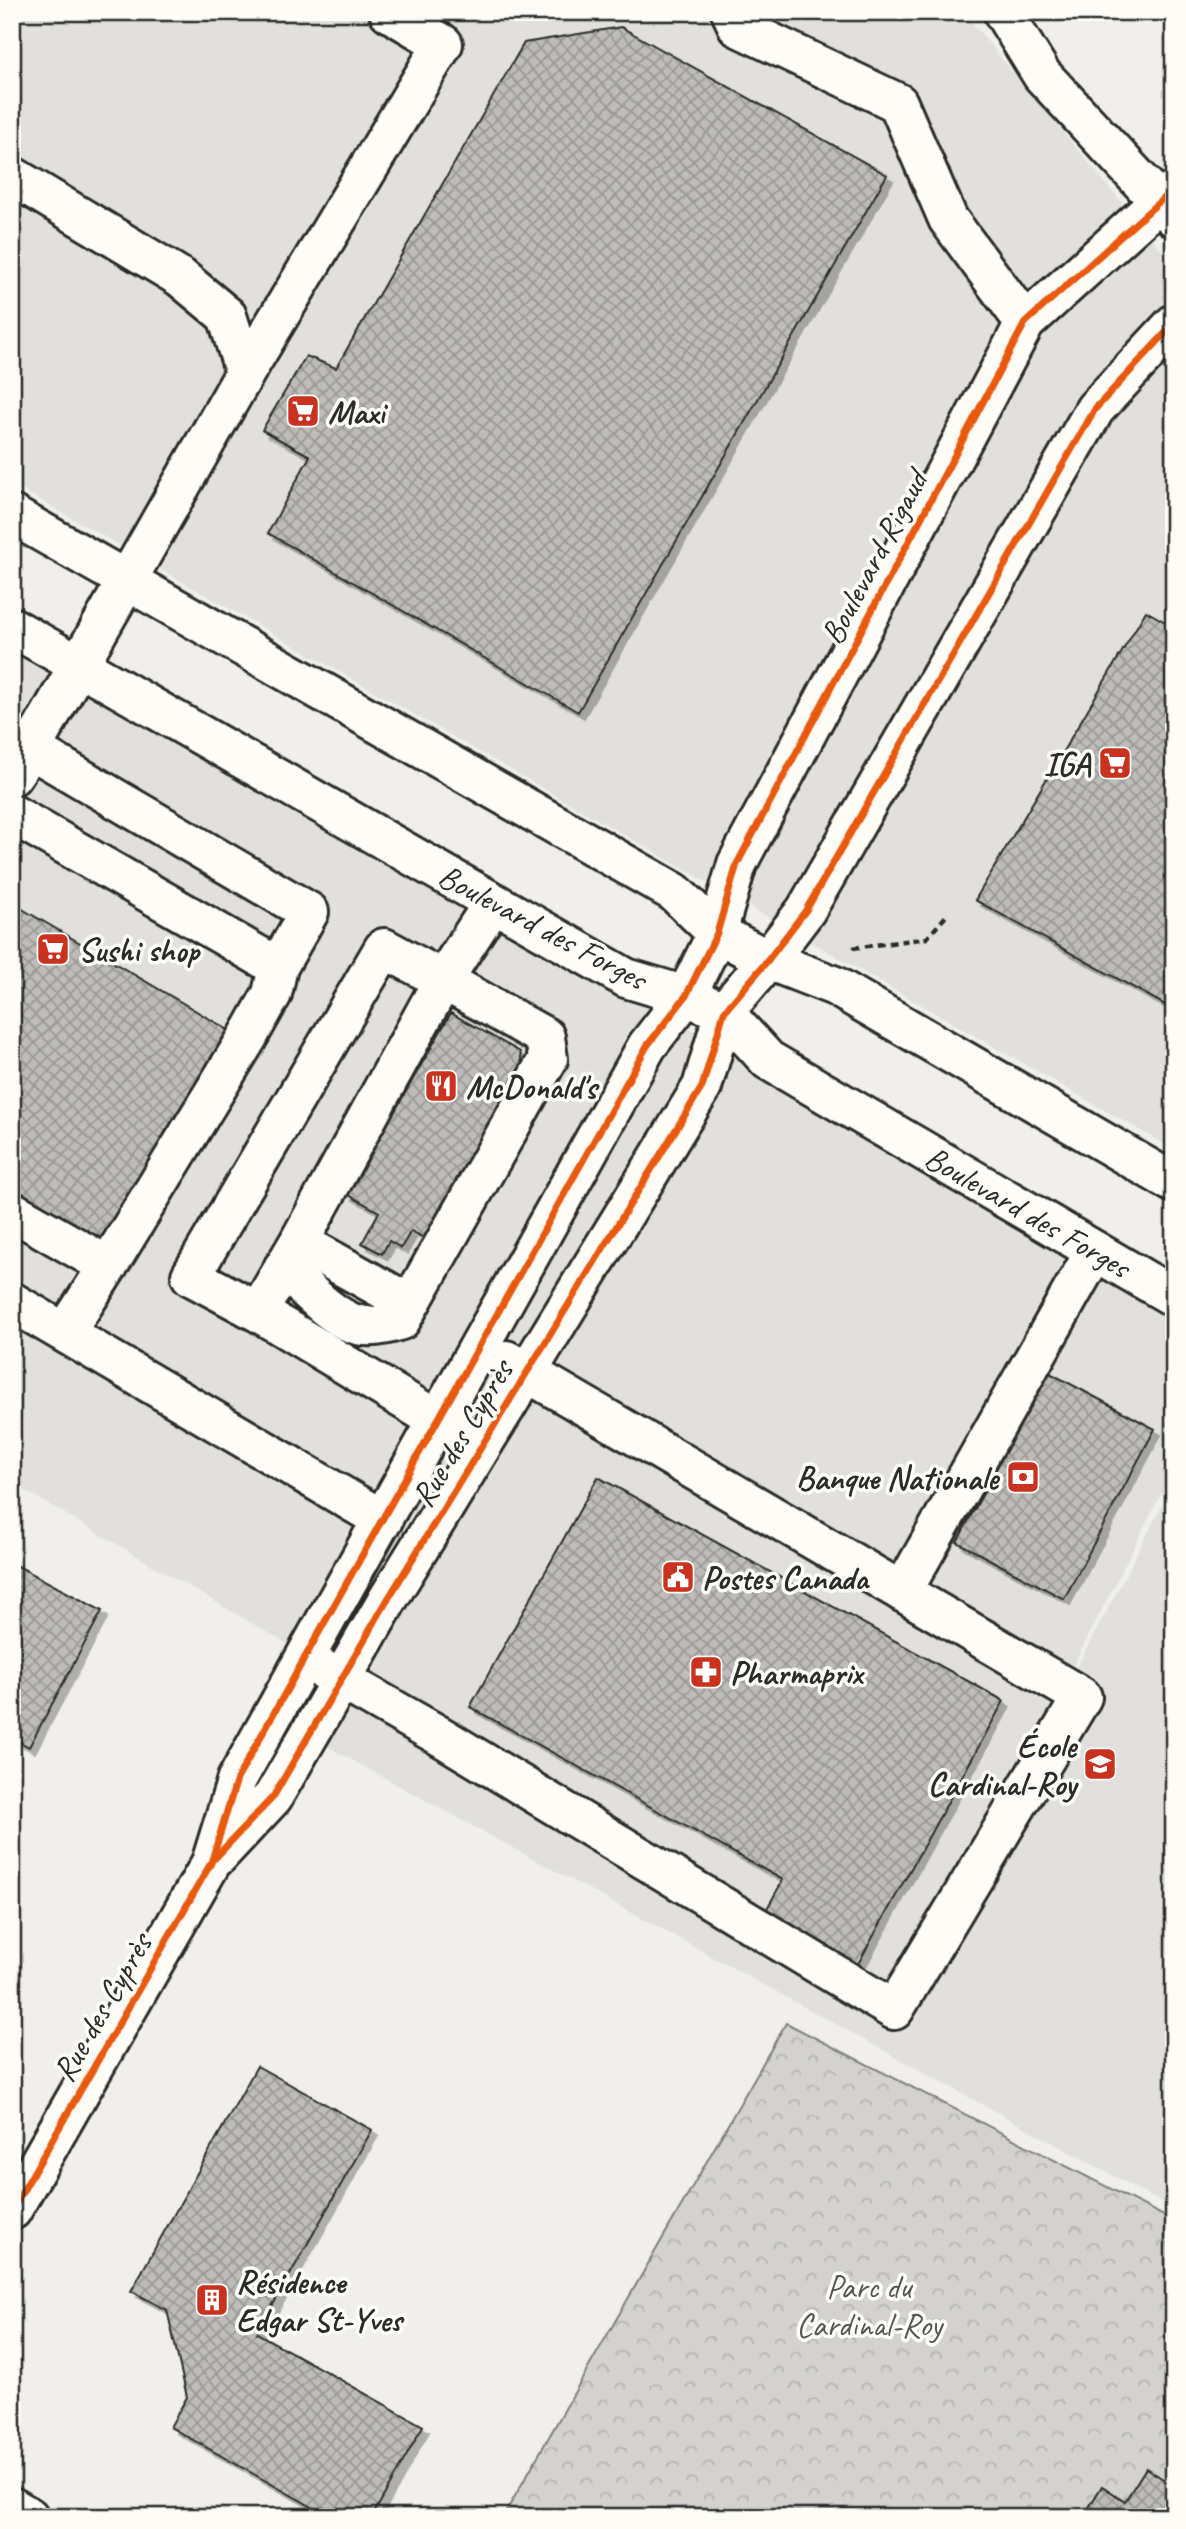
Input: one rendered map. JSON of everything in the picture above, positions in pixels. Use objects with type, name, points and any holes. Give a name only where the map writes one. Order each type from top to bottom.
[{"type":"street","points":[[65,1333],[261,1015],[272,994],[278,967],[309,912],[18,754],[77,664],[244,373],[443,44],[389,12]]},
{"type":"street","points":[[731,12],[738,27],[898,103],[948,219],[1025,323]]},
{"type":"street","points":[[1003,12],[1042,75],[1169,203]]},
{"type":"street","points":[[12,176],[180,277],[227,316],[244,373]]},
{"type":"street","name":"Boulevard Rigaud","points":[[686,996],[717,933],[737,864],[1025,323],[1169,203]]},
{"type":"street","points":[[724,1012],[806,910],[1095,409],[1174,324]]},
{"type":"street","points":[[12,515],[674,892],[717,933],[768,960],[835,986],[1174,1182]]},
{"type":"street","name":"Boulevard des Forges","points":[[12,626],[626,978],[686,996],[724,1012],[768,1060],[1174,1297]]},
{"type":"street","points":[[12,814],[278,967]]},
{"type":"street","points":[[258,1312],[443,980],[493,903]]},
{"type":"street","points":[[291,1255],[408,1303],[548,1059],[545,1037],[384,948],[191,1276],[258,1312],[482,1447]]},
{"type":"street","name":"Rue des Cyprès","points":[[12,2210],[211,1863],[237,1779],[647,1046],[686,996]]},
{"type":"street","name":"Rue des Cyprès","points":[[211,1863],[273,1797],[527,1372],[702,1087],[724,1012]]},
{"type":"street","points":[[12,1211],[107,1266]]},
{"type":"street","points":[[902,1592],[1095,1251]]},
{"type":"street","points":[[12,1302],[383,1520]]},
{"type":"street","points":[[305,1660],[440,1736],[894,2010],[1082,1697],[481,1345]]},
{"type":"street","points":[[12,2507],[29,2517]]},
{"type":"path","points":[[848,949],[926,938],[946,916]]},
{"type":"shaded area","points":[[12,12],[963,12],[1174,265],[1174,1150],[12,484]]},
{"type":"shaded area","points":[[12,650],[1174,1300],[1174,1469],[926,1953],[1174,1483],[1174,2209],[308,1736],[349,1680],[12,1483]]},
{"type":"green space","name":"Parc du Cardinal-Roy","points":[[786,2023],[1174,2221],[1174,2517],[503,2517]]},
{"type":"building","points":[[621,27],[887,175],[578,712],[268,533],[310,456],[262,430],[306,356],[336,368],[524,43]]},
{"type":"building","name":"IGA","points":[[1146,611],[1174,627],[1174,1010],[975,900]]},
{"type":"building","points":[[12,903],[237,1035],[108,1254],[12,1198]]},
{"type":"building","points":[[451,1013],[520,1052],[523,1069],[426,1239],[411,1231],[401,1248],[389,1241],[382,1254],[362,1243],[379,1212],[347,1194]]},
{"type":"building","points":[[1048,1372],[1155,1429],[1064,1599],[957,1542]]},
{"type":"building","points":[[598,1477],[1004,1701],[858,1964],[765,1912],[783,1880],[470,1707]]},
{"type":"building","points":[[12,1563],[102,1611],[29,1747],[12,1738]]},
{"type":"building","name":"Résidence Edgar St-Yves","points":[[257,2066],[372,2130],[257,2333],[423,2426],[372,2517],[330,2517],[170,2427],[187,2397],[167,2310],[131,2291]]},
{"type":"building","points":[[1146,2468],[1174,2486],[1174,2517],[1083,2517],[1102,2486],[1125,2501]]},
{"type":"cycle path","points":[[12,2210],[211,1863],[237,1779],[647,1046],[686,996],[717,933],[737,864],[1025,323],[1174,191]]},
{"type":"cycle path","points":[[215,1858],[273,1797],[388,1599],[702,1087],[724,1012],[806,910],[1095,409],[1174,324]]},
{"type":"place","name":"Maxi","points":[[303,411]]},
{"type":"place","name":"IGA","points":[[1115,763]]},
{"type":"place","name":"Sushi shop","points":[[53,949]]},
{"type":"place","name":"McDonald's","points":[[441,1086]]},
{"type":"place","name":"Banque Nationale","points":[[1023,1477]]},
{"type":"place","name":"Postes Canada","points":[[678,1577]]},
{"type":"place","name":"Pharmaprix","points":[[706,1672]]},
{"type":"place","name":"École Cardinal-Roy","points":[[1100,1764]]},
{"type":"place","name":"Résidence Edgar St-Yves","points":[[212,2300]]}]
